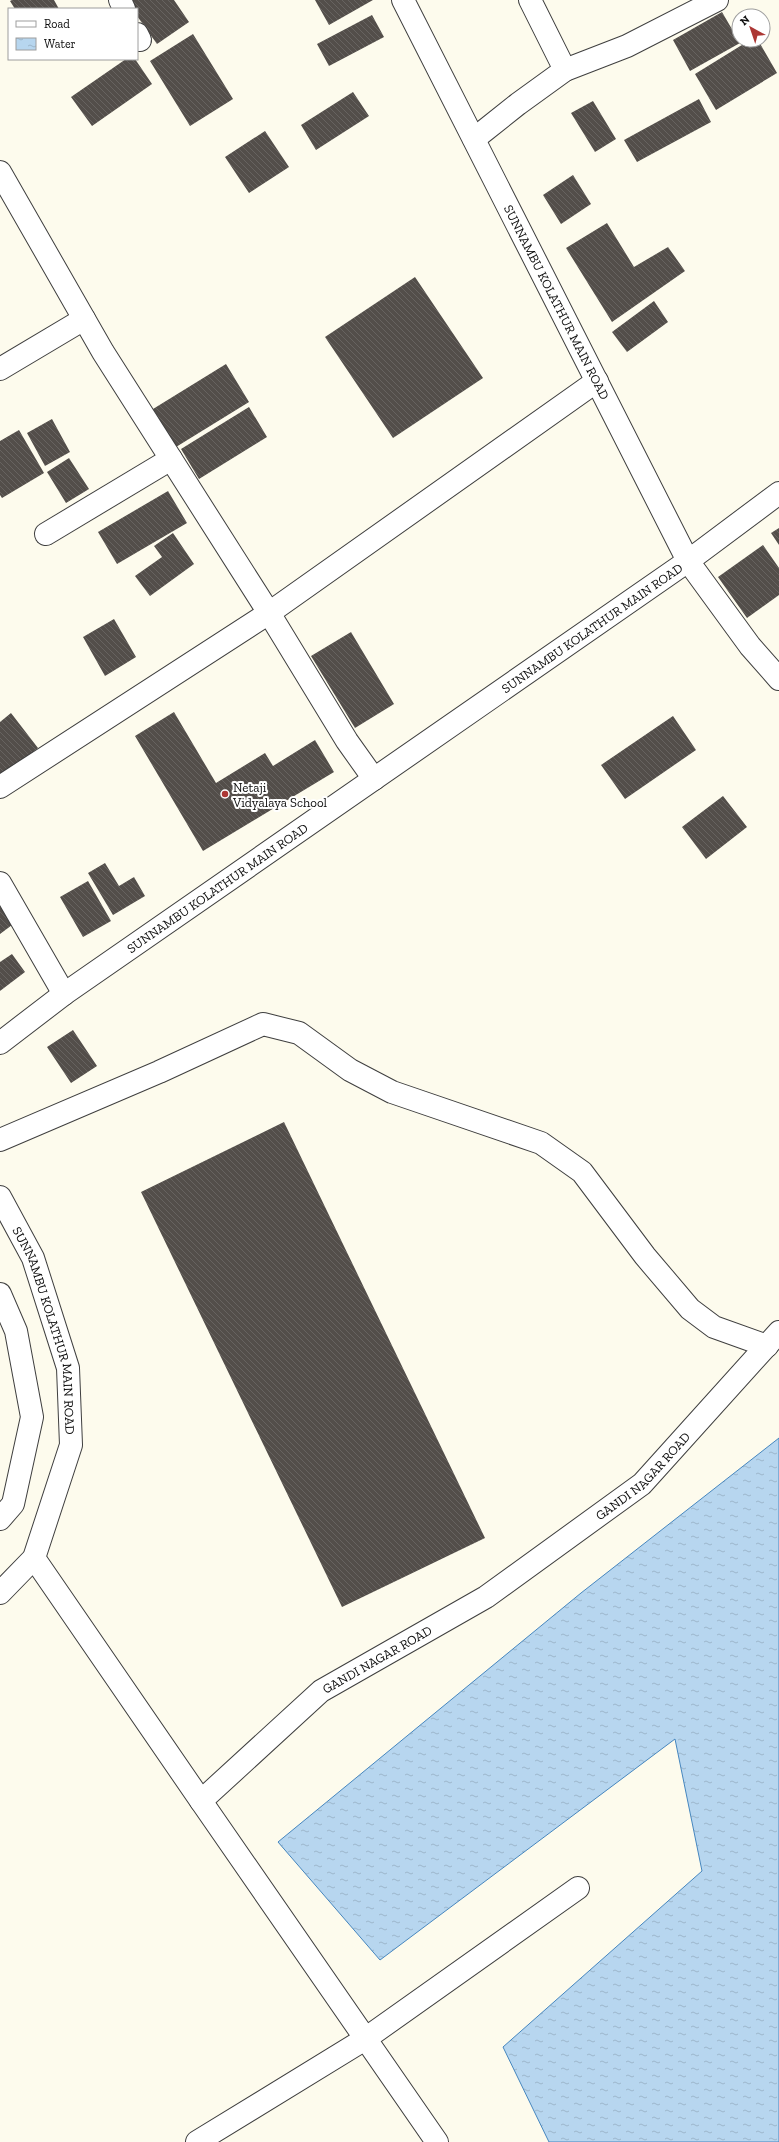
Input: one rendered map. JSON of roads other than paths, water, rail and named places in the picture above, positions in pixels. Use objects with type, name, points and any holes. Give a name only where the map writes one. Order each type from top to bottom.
[{"type":"street","name":"SUNNAMBU KOLATHUR MAIN ROAD","points":[[0,1043],[64,994],[688,561],[403,0]]},
{"type":"street","points":[[530,0],[565,70]]},
{"type":"street","points":[[474,139],[518,104],[565,70],[627,46],[717,0]]},
{"type":"street","points":[[0,172],[84,319],[269,613],[347,741],[374,780]]},
{"type":"street","points":[[0,369],[84,319]]},
{"type":"street","points":[[0,787],[269,613],[597,381]]},
{"type":"street","points":[[46,534],[171,458]]},
{"type":"street","points":[[779,493],[688,561],[750,646],[779,679]]},
{"type":"street","points":[[0,883],[64,994]]},
{"type":"street","points":[[0,1140],[159,1072],[263,1024],[299,1033],[350,1070],[392,1092],[541,1143],[582,1172],[645,1256],[690,1310],[714,1327],[773,1339]]},
{"type":"street","name":"SUNNAMBU KOLATHUR MAIN ROAD","points":[[0,1197],[33,1258],[68,1368],[71,1445],[34,1558],[0,1593]]},
{"type":"street","name":"SUNNAMBU KOLATHUR MAIN ROAD","points":[[0,1294],[16,1331],[32,1417],[13,1504],[0,1519]]},
{"type":"street","name":"GANDI NAGAR ROAD","points":[[201,1801],[320,1691],[486,1597],[642,1484],[773,1339]]},
{"type":"street","points":[[34,1558],[437,2142]]},
{"type":"street","points":[[197,2142],[365,2039],[578,1888]]},
{"type":"water","points":[[779,1438],[779,2142],[549,2142],[503,2047],[702,1871],[675,1739],[380,1960],[278,1842],[581,1593]]},
{"type":"place","name":"Netaji Vidyalaya School","points":[[225,794]]}]
